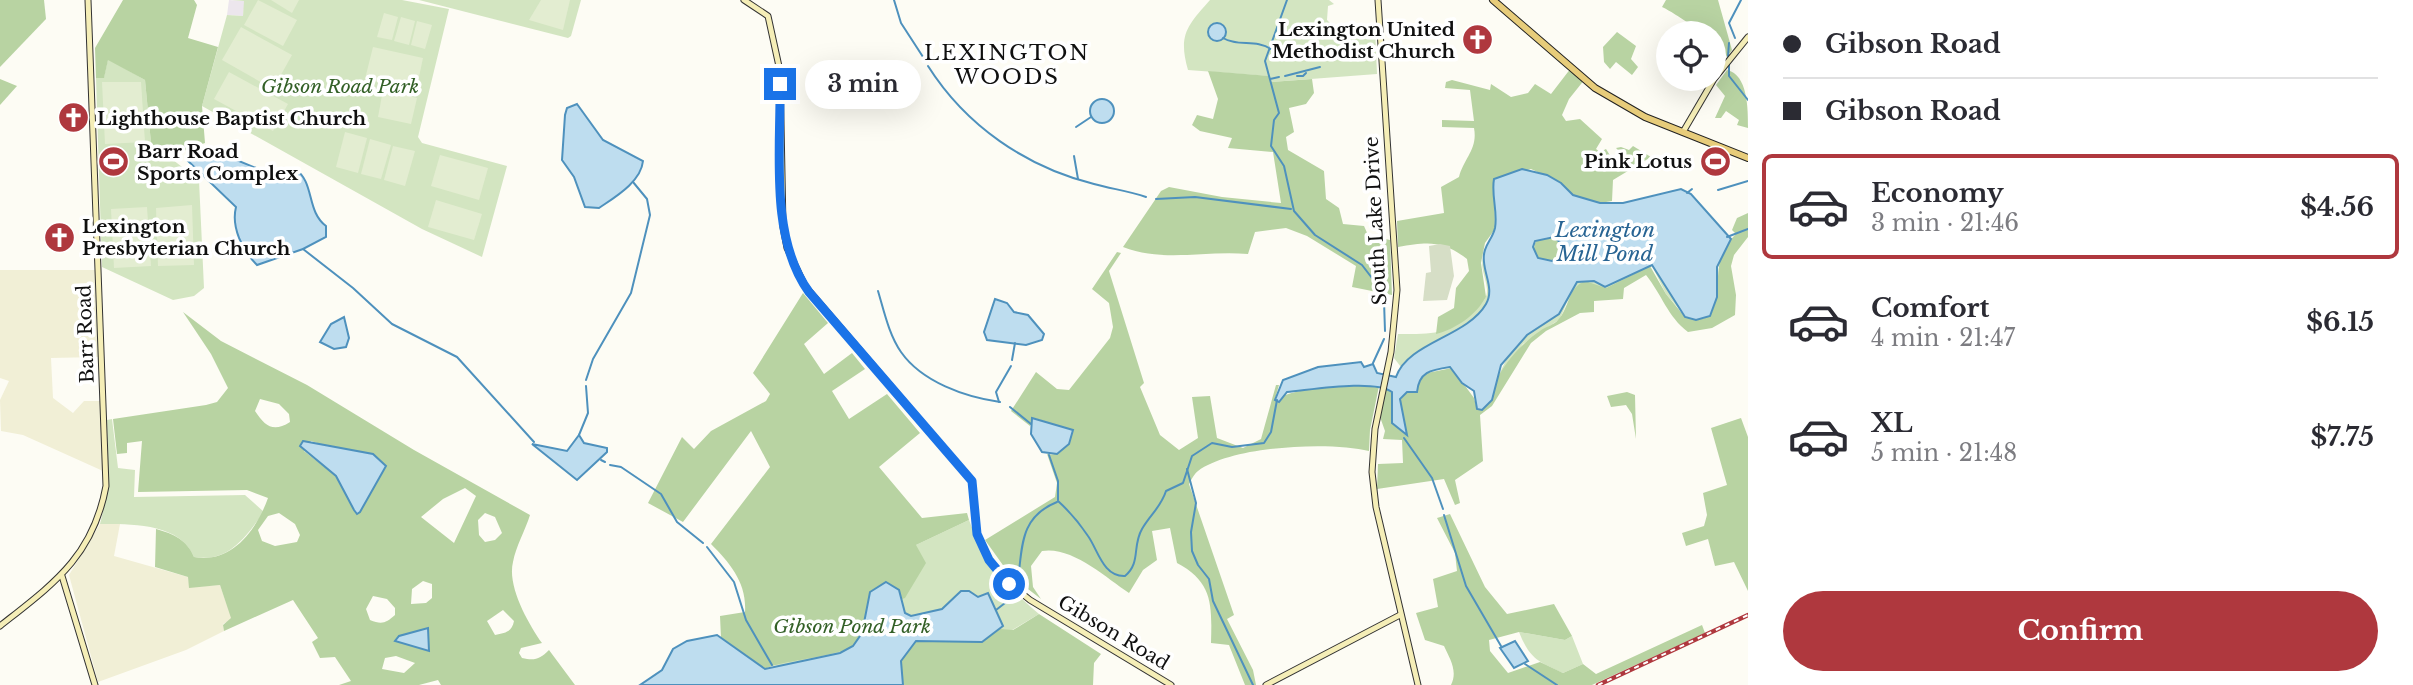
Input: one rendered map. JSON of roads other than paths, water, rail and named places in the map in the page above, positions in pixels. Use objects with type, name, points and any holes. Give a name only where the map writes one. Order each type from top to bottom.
[{"type":"main road","points":[[1493,0],[1595,88],[1645,117],[1748,158]]},
{"type":"street","name":"Barr Road","points":[[0,626],[62,576],[77,558],[94,529],[106,486],[88,0]]},
{"type":"street","name":"Gibson Road","points":[[744,0],[768,16],[777,50],[782,220],[790,256],[809,292],[972,481],[977,534],[986,555],[1005,580],[1024,596],[1171,685]]},
{"type":"street","name":"South Lake Drive","points":[[1377,1],[1397,290],[1386,374],[1373,438],[1373,483],[1400,615],[1418,685]]},
{"type":"street","points":[[1683,132],[1714,79],[1748,37]]},
{"type":"street","points":[[62,576],[95,685]]},
{"type":"street","points":[[1266,685],[1400,615]]},
{"type":"water","points":[[1213,23],[1221,23],[1226,32],[1224,39],[1213,41],[1208,36],[1208,28]]},
{"type":"water","points":[[1102,99],[1113,106],[1114,111],[1107,122],[1102,123],[1091,116],[1090,111],[1097,100]]},
{"type":"water","points":[[577,104],[603,140],[643,161],[638,176],[599,208],[585,207],[574,177],[562,160],[565,115],[567,108]]},
{"type":"water","points":[[189,153],[234,159],[273,175],[286,169],[295,169],[305,181],[316,213],[326,226],[326,237],[303,249],[257,265],[236,230],[236,207],[186,159]]},
{"type":"water","name":"Lexington Mill Pond","points":[[1522,169],[1547,175],[1561,183],[1573,195],[1600,203],[1623,203],[1681,189],[1691,194],[1731,239],[1717,267],[1717,297],[1710,316],[1696,320],[1685,317],[1652,265],[1605,287],[1594,281],[1577,282],[1559,314],[1527,335],[1501,365],[1492,400],[1482,410],[1477,409],[1474,391],[1462,383],[1450,367],[1427,373],[1420,380],[1417,392],[1407,392],[1400,399],[1407,435],[1392,423],[1392,392],[1383,388],[1342,386],[1311,389],[1287,392],[1279,402],[1275,400],[1283,380],[1318,367],[1361,362],[1364,367],[1373,364],[1377,373],[1396,377],[1412,355],[1477,315],[1486,304],[1489,294],[1484,256],[1495,228],[1494,179]],"holes":[[[1554,237],[1563,245],[1561,257],[1552,261],[1538,258],[1533,247],[1535,241]]]},
{"type":"water","points":[[995,299],[1007,303],[1014,312],[1028,315],[1044,334],[1042,340],[1026,345],[987,340],[984,332]]},
{"type":"water","points":[[344,317],[349,338],[346,347],[334,349],[320,342],[331,324]]},
{"type":"water","points":[[1032,418],[1073,430],[1069,444],[1057,454],[1042,452],[1031,434]]},
{"type":"water","points":[[579,435],[584,443],[607,448],[607,452],[577,480],[532,444],[567,451]]},
{"type":"water","points":[[303,441],[373,454],[386,466],[360,512],[357,514],[354,510],[336,476],[300,446]]},
{"type":"water","points":[[886,582],[899,590],[905,613],[911,616],[942,609],[961,591],[969,591],[978,597],[988,593],[1003,626],[982,642],[916,641],[901,661],[903,685],[640,685],[662,670],[673,649],[687,641],[717,635],[765,669],[840,653],[853,646],[862,633],[870,592]]},
{"type":"water","points":[[428,628],[429,651],[395,641],[399,636]]},
{"type":"water","points":[[1515,641],[1528,661],[1514,668],[1500,648]]},
{"type":"waterway","points":[[894,0],[901,23],[925,60]]},
{"type":"waterway","points":[[1287,0],[1265,61],[1279,113],[1274,120],[1271,146],[1284,166],[1294,211],[1315,235],[1362,265],[1385,295]]},
{"type":"waterway","points":[[1735,38],[1729,23],[1741,0]]},
{"type":"waterway","points":[[1223,38],[1259,44],[1271,49]]},
{"type":"waterway","points":[[1728,56],[1729,43]]},
{"type":"waterway","points":[[1729,65],[1729,76],[1748,100]]},
{"type":"waterway","points":[[928,66],[943,88],[979,125],[1022,155],[1069,177],[1146,197]]},
{"type":"waterway","points":[[1285,76],[1320,67]]},
{"type":"waterway","points":[[1297,76],[1306,73]]},
{"type":"waterway","points":[[1270,79],[1279,77]]},
{"type":"waterway","points":[[1076,127],[1091,117]]},
{"type":"waterway","points":[[1074,156],[1078,179]]},
{"type":"waterway","points":[[1718,190],[1748,181]]},
{"type":"waterway","points":[[586,380],[593,359],[631,293],[650,215],[647,199],[633,182]]},
{"type":"waterway","points":[[1687,193],[1692,189]]},
{"type":"waterway","points":[[1156,199],[1195,197],[1291,209]]},
{"type":"waterway","points":[[1727,237],[1748,229]]},
{"type":"waterway","points":[[303,249],[353,288],[392,324],[457,357],[534,442]]},
{"type":"waterway","points":[[878,291],[893,338],[910,363],[932,380],[945,386],[1000,402]]},
{"type":"waterway","points":[[1384,301],[1385,331]]},
{"type":"waterway","points":[[1373,363],[1384,339]]},
{"type":"waterway","points":[[1012,360],[1015,343]]},
{"type":"waterway","points":[[999,402],[996,392],[1011,366]]},
{"type":"waterway","points":[[579,435],[588,413],[586,386]]},
{"type":"waterway","points":[[1058,501],[1085,531],[1106,567],[1111,572],[1125,576],[1133,566],[1142,529],[1166,491],[1183,483],[1192,456],[1212,443],[1232,447],[1264,443],[1271,432],[1277,400]]},
{"type":"waterway","points":[[1010,407],[1031,424]]},
{"type":"waterway","points":[[1404,438],[1432,478],[1443,509]]},
{"type":"waterway","points":[[1049,455],[1058,481],[1058,500]]},
{"type":"waterway","points":[[601,460],[605,462]]},
{"type":"waterway","points":[[610,465],[621,467],[661,494],[677,522],[703,543]]},
{"type":"waterway","points":[[1187,469],[1196,503],[1191,532],[1192,551],[1198,565],[1209,579],[1213,601],[1253,685]]},
{"type":"waterway","points":[[996,610],[1014,596],[1028,526],[1044,509],[1057,502]]},
{"type":"waterway","points":[[1444,515],[1466,586],[1501,646]]},
{"type":"waterway","points":[[707,547],[734,582],[746,620],[772,665]]},
{"type":"waterway","points":[[1525,664],[1557,685]]},
{"type":"railway","points":[[1598,685],[1748,615]]},
{"type":"place","name":"Lexington United Methodist Church","points":[[1478,40]]},
{"type":"place","name":"Lighthouse Baptist Church","points":[[74,118]]},
{"type":"place","name":"Pink Lotus","points":[[1715,161]]},
{"type":"place","name":"Barr Road Sports Complex","points":[[114,162]]},
{"type":"place","name":"Lexington Presbyterian Church","points":[[59,237]]},
{"type":"district","name":"LEXINGTON WOODS","points":[[1007,65]]},
{"type":"park label","name":"Gibson Road Park","points":[[340,86]]},
{"type":"park label","name":"Gibson Pond Park","points":[[852,626]]}]
